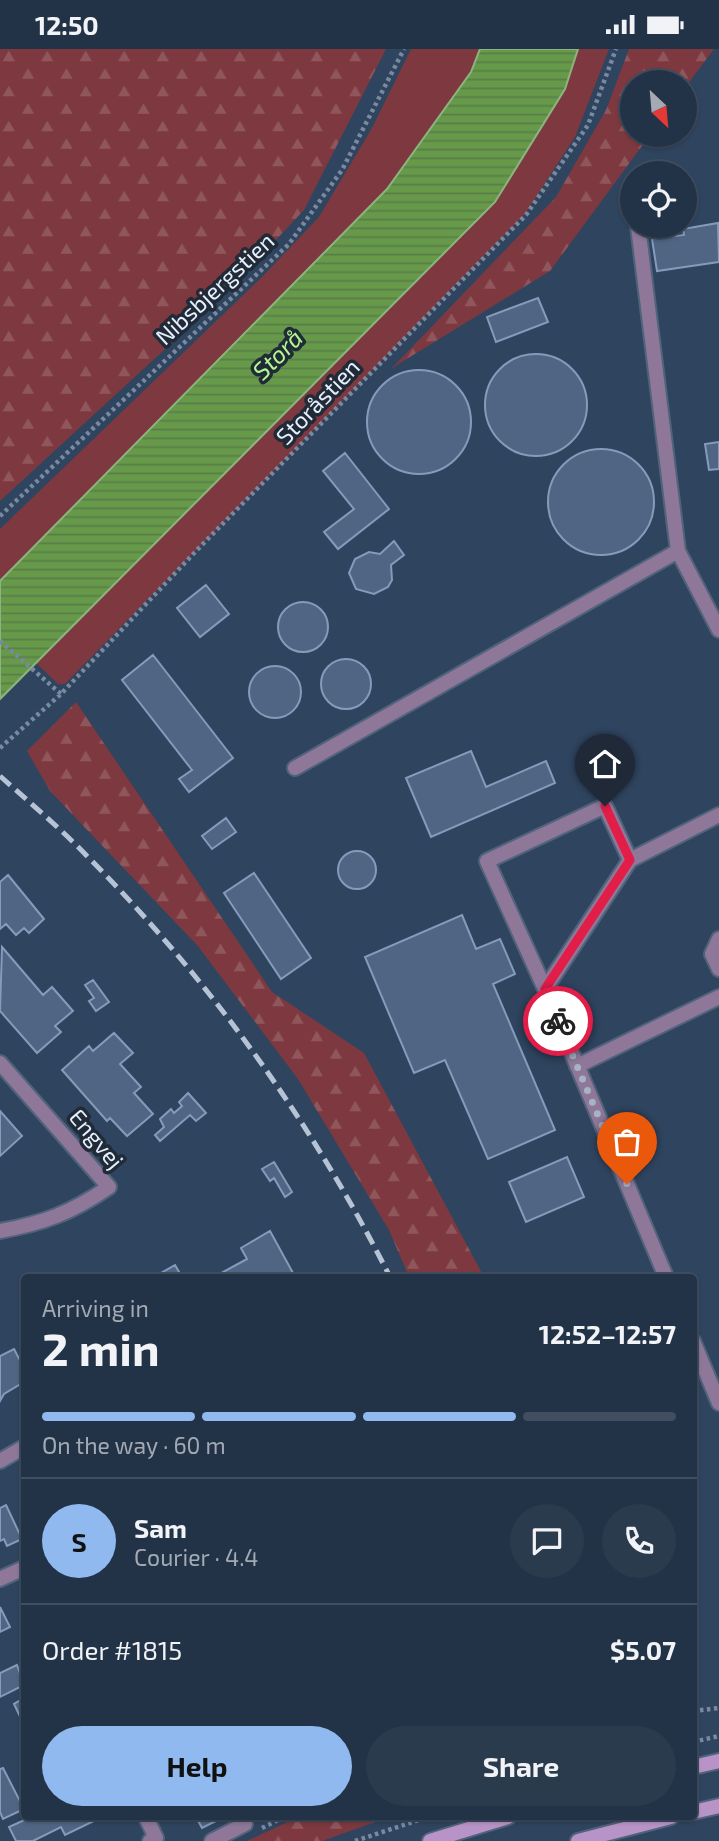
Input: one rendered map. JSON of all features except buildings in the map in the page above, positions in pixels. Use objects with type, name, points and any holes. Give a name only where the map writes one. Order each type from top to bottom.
[{"type":"street","points":[[639,238],[678,551],[719,630]]},
{"type":"street","points":[[295,768],[678,551]]},
{"type":"street","points":[[630,860],[605,806],[487,861],[545,989],[665,1274]]},
{"type":"street","points":[[545,989],[630,860],[719,815]]},
{"type":"street","points":[[719,939],[712,954],[719,969]]},
{"type":"street","points":[[577,1066],[719,997]]},
{"type":"street","name":"Engvej","points":[[0,1063],[108,1187],[76,1210],[41,1223],[0,1231]]},
{"type":"street","points":[[697,1351],[719,1403]]},
{"type":"street","points":[[0,1461],[21,1449]]},
{"type":"street","points":[[0,1579],[21,1569]]},
{"type":"street","points":[[697,1766],[719,1761]]},
{"type":"street","points":[[697,1811],[719,1806]]},
{"type":"street","points":[[147,1820],[156,1840]]},
{"type":"street","points":[[212,1841],[245,1824],[243,1820]]},
{"type":"street","points":[[430,1841],[498,1820]]},
{"type":"street","points":[[578,1841],[659,1820]]},
{"type":"path","name":"Nibsbjergstien","points":[[0,516],[289,244],[342,170],[404,49]]},
{"type":"path","name":"Storåstien","points":[[0,748],[61,694],[207,540],[526,215],[588,125],[616,49]]},
{"type":"path","points":[[0,641],[61,694]]},
{"type":"path","points":[[697,1711],[719,1708]]},
{"type":"path","points":[[697,1741],[719,1737]]},
{"type":"path","points":[[355,1841],[419,1820]]},
{"type":"green space","points":[[0,49],[386,49],[304,210],[226,293],[0,501]]},
{"type":"green space","points":[[411,49],[480,49],[471,72],[387,189],[0,581],[0,529],[262,277],[319,217],[372,128]]},
{"type":"green space","points":[[578,49],[609,49],[575,137],[525,214],[65,684],[58,684],[35,662],[495,202],[565,89]]},
{"type":"green space","points":[[629,49],[714,49],[697,72],[621,70]]},
{"type":"green space","points":[[620,73],[620,147],[641,147],[631,161],[620,161],[620,176],[550,271],[392,368],[556,197],[606,110]]},
{"type":"green space","points":[[76,702],[272,992],[364,1053],[482,1274],[408,1274],[389,1230],[298,1079],[197,945],[50,791],[27,751]]},
{"type":"green space","points":[[292,1820],[381,1820],[322,1841],[247,1841]]},
{"type":"water","name":"Storå","points":[[480,49],[578,49],[565,89],[495,202],[0,699],[0,581],[387,189],[471,72]]},
{"type":"railway","points":[[0,776],[55,825],[131,902],[216,1002],[255,1054],[327,1163],[388,1274]]},
{"type":"way so far","points":[[558,1021],[627,1184]]},
{"type":"route","points":[[558,1021],[545,989],[630,860],[605,806]]}]
